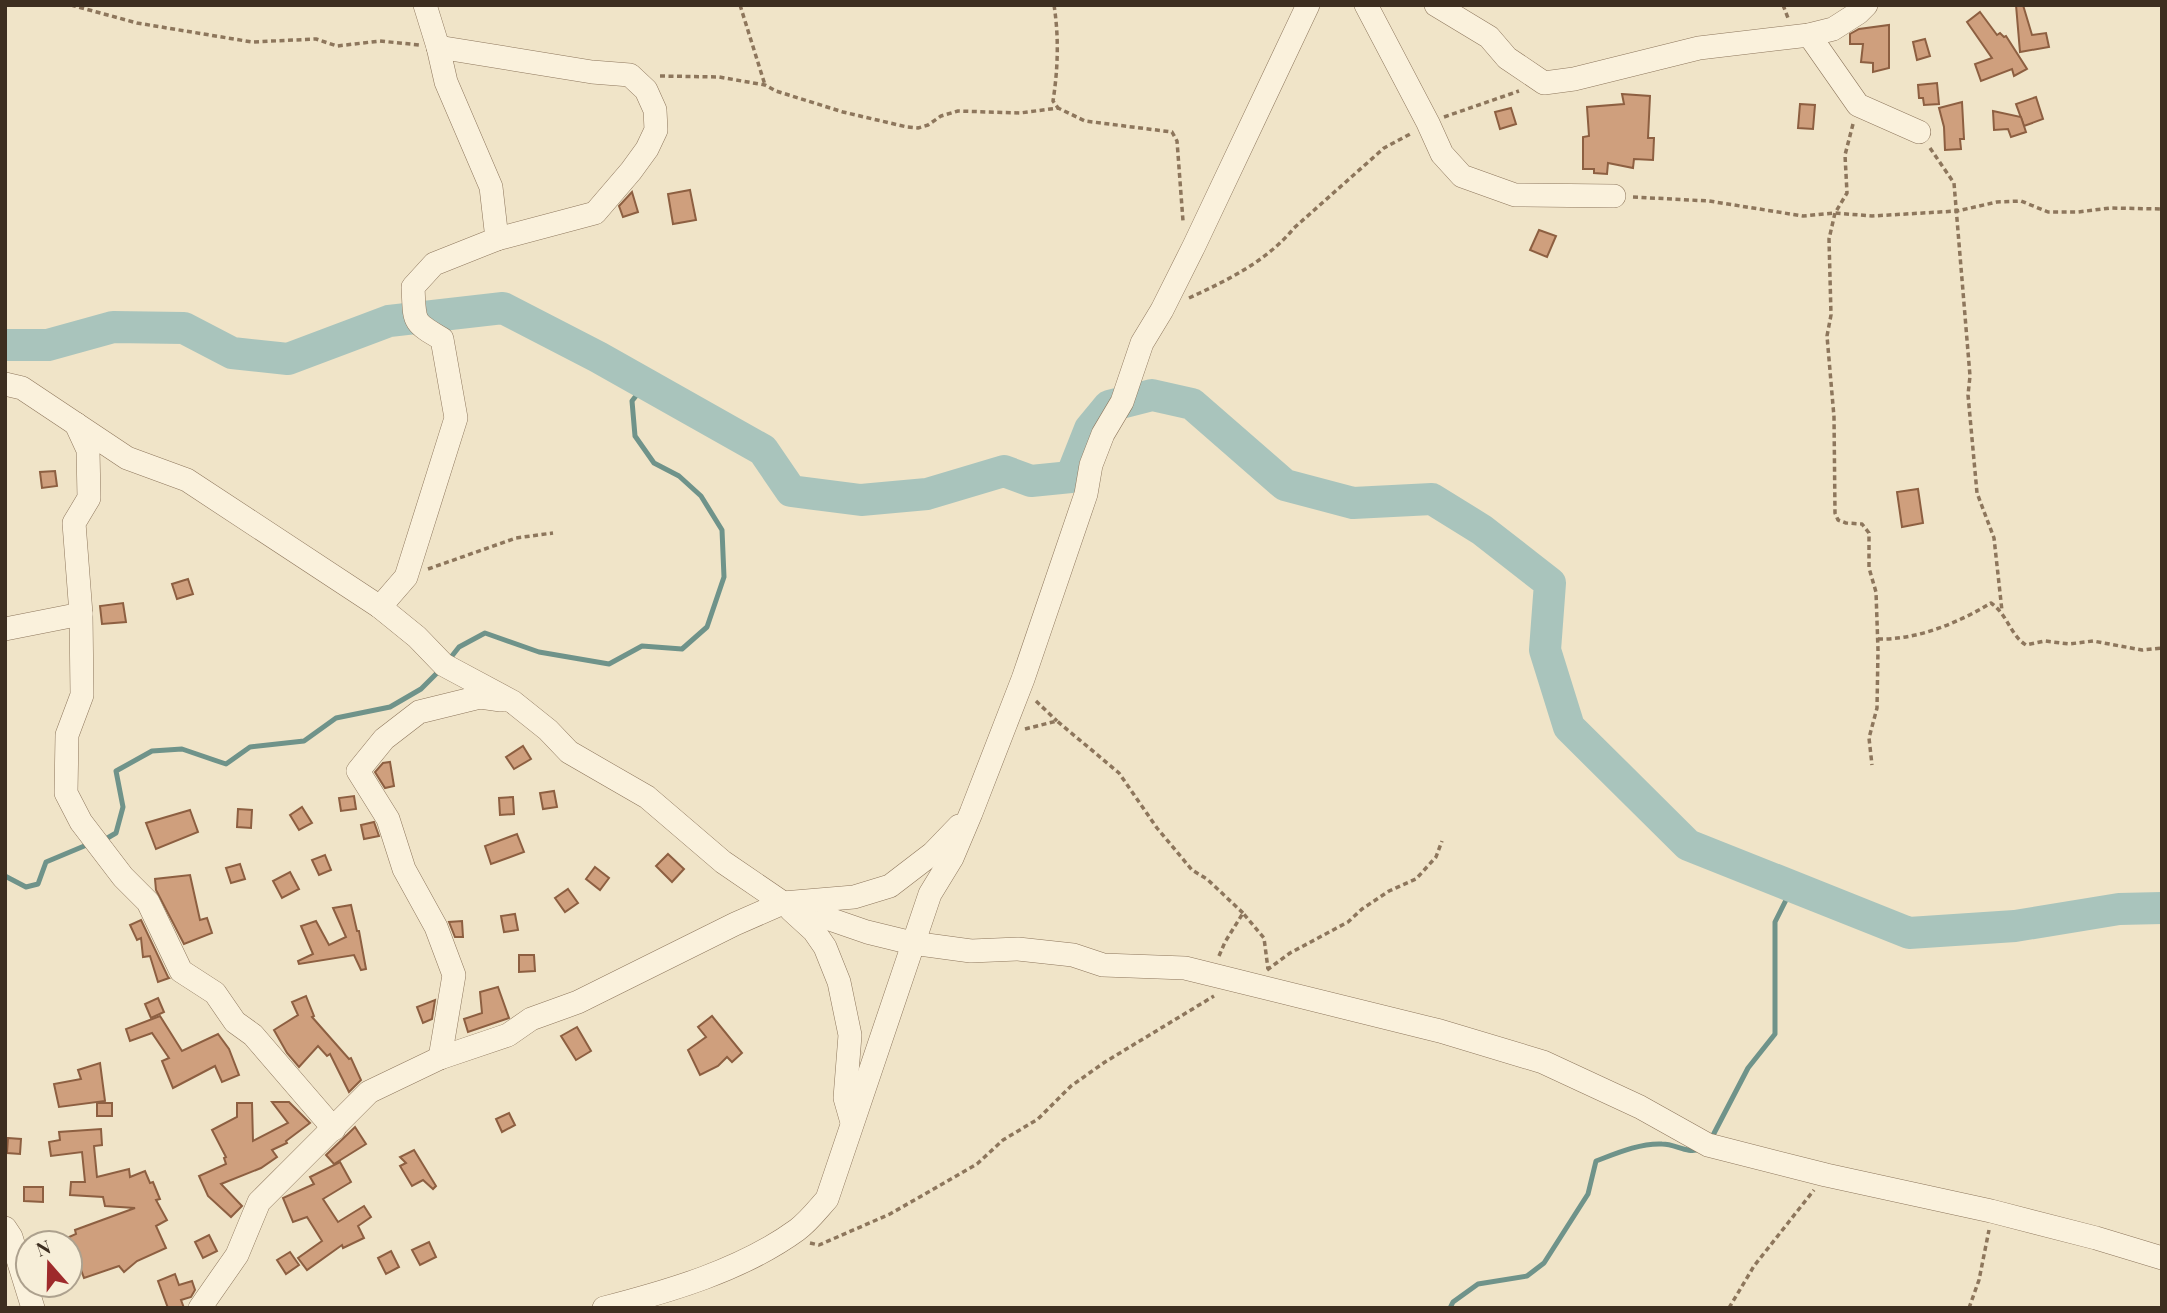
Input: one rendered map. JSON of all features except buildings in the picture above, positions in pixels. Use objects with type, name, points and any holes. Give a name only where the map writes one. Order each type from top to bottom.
[{"type":"street","points":[[425,5],[446,82],[491,187],[497,239]]},
{"type":"street","points":[[604,1308],[648,1296],[743,1261],[800,1228],[827,1199],[930,894],[952,858],[1023,679],[1086,494],[1091,465],[1103,434],[1122,402],[1142,343],[1194,246],[1308,5]]},
{"type":"street","points":[[1366,5],[1442,154],[1462,176],[1515,195],[1614,196]]},
{"type":"street","points":[[1436,5],[1489,37],[1507,58],[1544,83],[1574,79],[1699,48],[1809,35],[1833,29],[1866,5]]},
{"type":"street","points":[[1809,35],[1858,105],[1919,132]]},
{"type":"street","points":[[380,607],[406,577],[456,418],[442,339],[418,326],[413,287],[434,264],[497,239],[595,213],[648,149],[656,130],[655,110],[646,90],[630,75],[592,72],[438,47]]},
{"type":"street","points":[[5,384],[22,388],[127,458],[187,480],[380,607],[417,637],[444,665],[513,702],[548,730],[569,752],[647,797],[723,862],[783,903],[814,931],[833,963],[850,1035],[845,1098],[852,1122]]},
{"type":"street","points":[[76,424],[88,450],[89,498],[74,523],[81,614],[82,695],[67,735],[66,793],[81,822],[123,877],[148,902],[181,971],[215,993],[235,1022],[253,1035],[334,1129]]},
{"type":"street","points":[[5,629],[81,614]]},
{"type":"street","points":[[440,1058],[454,975],[436,927],[404,869],[388,819],[358,771],[384,739],[419,712],[480,697],[513,702]]},
{"type":"street","points":[[200,1308],[237,1255],[259,1202],[369,1092],[440,1058],[508,1035],[531,1019],[578,1002],[783,903],[854,897],[890,886],[933,853],[971,813]]},
{"type":"street","points":[[783,903],[867,932],[912,943],[971,951],[1018,949],[1073,955],[1103,965],[1185,968],[1440,1031],[1543,1062],[1640,1107],[1708,1145],[1826,1175],[1991,1210],[2162,1258]]},
{"type":"street","points":[[5,1227],[11,1237],[33,1308]]},
{"type":"path","points":[[71,5],[137,23],[252,42],[316,39],[337,46],[380,41],[438,47]]},
{"type":"path","points":[[740,5],[765,85]]},
{"type":"path","points":[[1054,5],[1058,25],[1057,74],[1053,101],[1058,108],[1084,121],[1172,132],[1177,141],[1183,223],[1194,246]]},
{"type":"path","points":[[630,75],[719,77],[765,85],[776,92],[843,112],[918,128],[958,111],[1020,113],[1058,108]]},
{"type":"path","points":[[1162,310],[1212,287],[1256,262],[1283,242],[1294,228],[1384,148],[1428,123],[1544,83]]},
{"type":"path","points":[[1858,105],[1846,155],[1847,193],[1835,213],[1829,239],[1831,315],[1827,336],[1834,417],[1835,513],[1838,520],[1862,524],[1869,533],[1869,568],[1876,592],[1877,708],[1869,738],[1872,765]]},
{"type":"path","points":[[1919,132],[1954,183],[1970,376],[1968,394],[1973,430],[1972,457],[1977,493],[1994,538],[2002,611],[2018,640],[2026,645],[2046,641],[2069,645],[2093,642],[2142,650],[2162,649]]},
{"type":"path","points":[[1614,196],[1709,201],[1803,216],[1835,213],[1872,216],[1957,211],[1997,202],[2021,201],[2048,212],[2110,208],[2162,209]]},
{"type":"path","points":[[406,577],[516,538],[553,533]]},
{"type":"path","points":[[1878,639],[1894,640],[1928,631],[1973,614],[1991,603],[2002,611]]},
{"type":"path","points":[[1023,679],[1036,701],[1119,773],[1157,828],[1192,870],[1207,879],[1243,913],[1264,938],[1268,969]]},
{"type":"path","points":[[1001,735],[1058,721]]},
{"type":"path","points":[[783,1239],[819,1245],[890,1214],[977,1164],[1003,1140],[1038,1119],[1071,1086],[1105,1062],[1222,991],[1245,984],[1290,953],[1349,922],[1362,909],[1390,891],[1416,879],[1436,857],[1441,841]]},
{"type":"path","points":[[1211,975],[1225,942],[1243,913]]},
{"type":"path","points":[[1729,1308],[1754,1266],[1826,1175]]},
{"type":"path","points":[[1969,1308],[1987,1245],[1991,1210]]},
{"type":"waterway","points":[[5,345],[48,345],[113,327],[184,328],[232,353],[288,359],[389,321],[503,308],[598,357],[763,450],[791,491],[861,500],[927,494],[1004,471],[1031,481],[1071,477],[1090,429],[1109,406],[1152,395],[1192,404],[1285,485],[1353,503],[1432,499],[1482,530],[1550,583],[1545,650],[1569,727],[1688,845],[1909,933],[2015,926],[2119,909],[2162,908]]},
{"type":"waterway","points":[[448,661],[459,647],[485,633],[539,652],[609,664],[642,646],[682,649],[707,627],[724,577],[722,530],[701,496],[679,476],[654,463],[635,436],[632,401],[646,383]]},
{"type":"waterway","points":[[104,840],[116,833],[123,807],[116,771],[152,751],[182,749],[226,764],[250,747],[304,741],[336,718],[390,707],[421,689],[442,668]]},
{"type":"waterway","points":[[5,876],[26,887],[38,884],[46,862],[89,844]]},
{"type":"waterway","points":[[1710,1141],[1748,1068],[1775,1034],[1775,922],[1792,888]]},
{"type":"waterway","points":[[1450,1308],[1453,1302],[1478,1284],[1527,1276],[1544,1263],[1588,1194],[1596,1161],[1645,1145],[1667,1144],[1691,1150],[1700,1149]]}]
